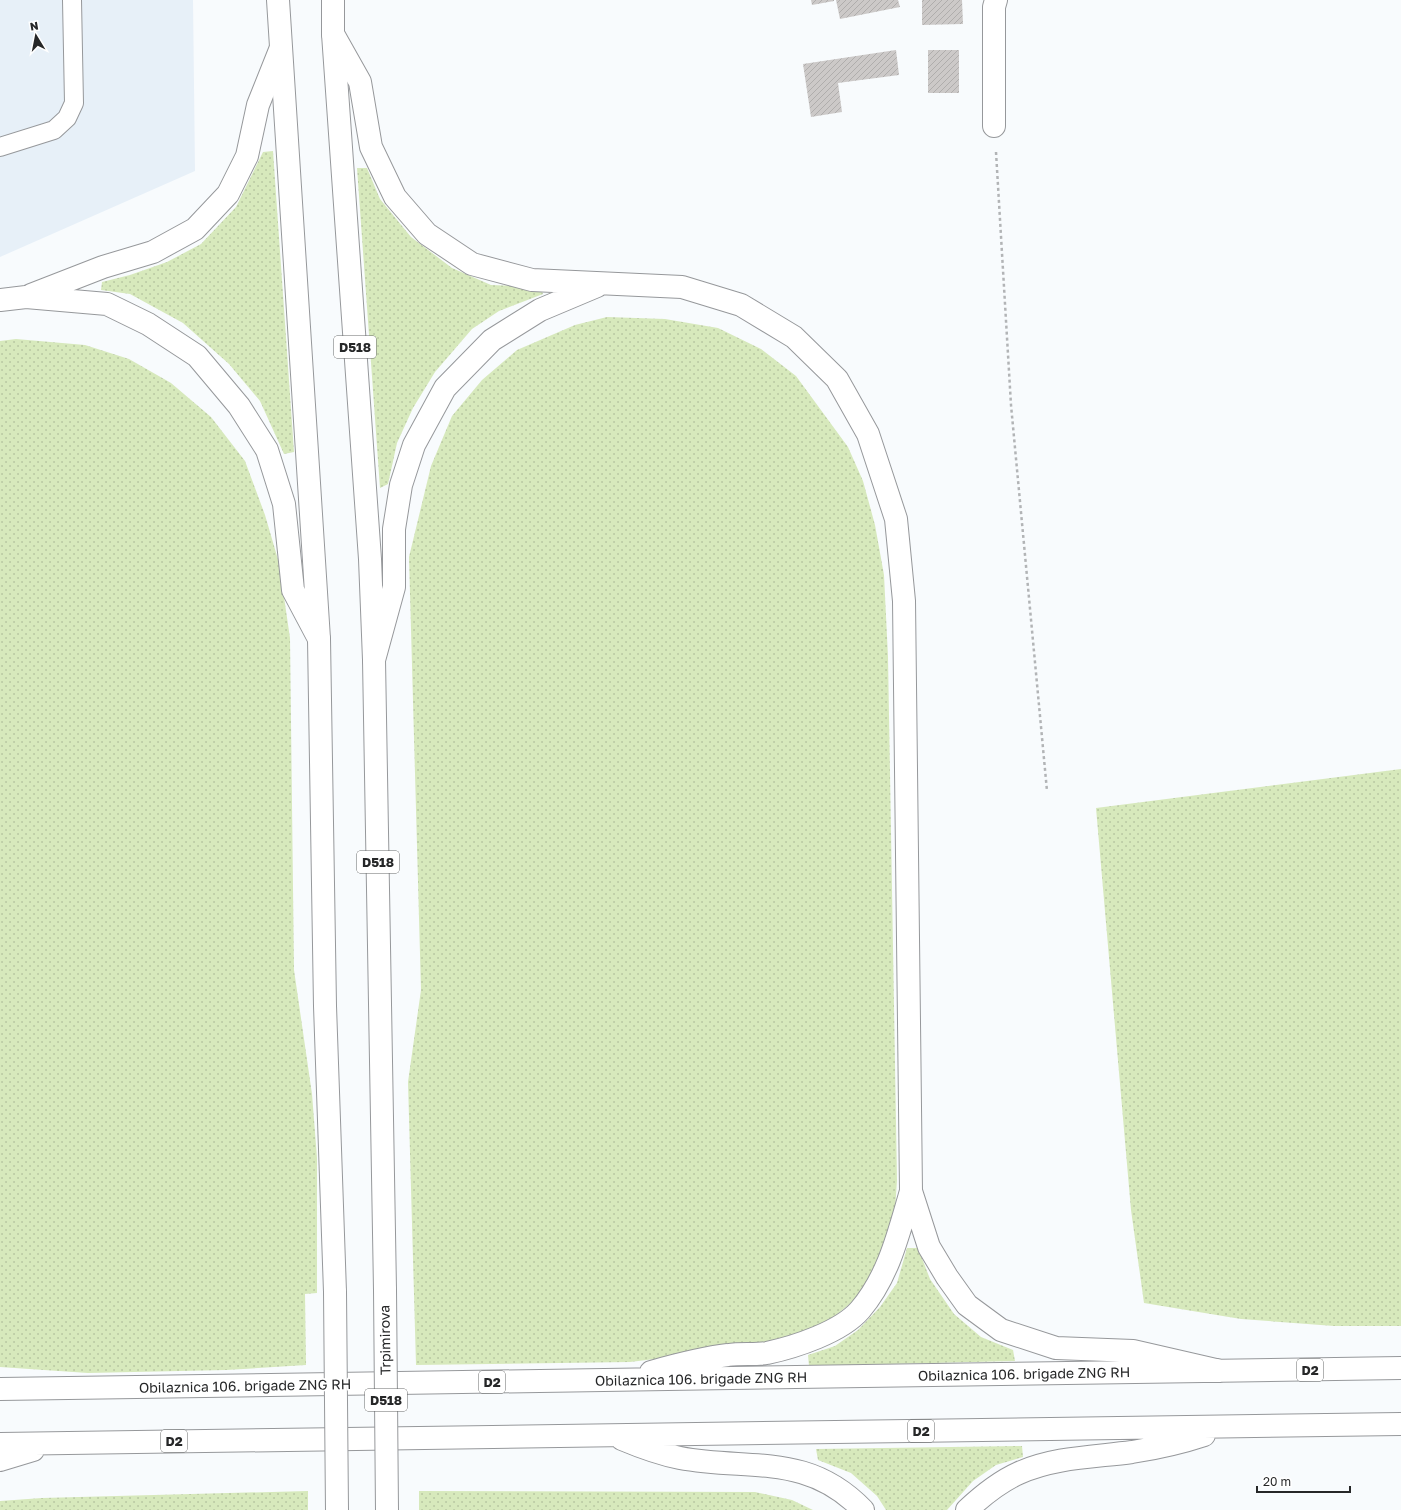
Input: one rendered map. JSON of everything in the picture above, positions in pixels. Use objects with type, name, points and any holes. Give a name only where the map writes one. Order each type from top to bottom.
[{"type":"main road","points":[[278,0],[280,50],[319,639],[325,1006],[335,1292],[337,1510]]},
{"type":"main road","name":"D518","points":[[333,0],[333,34],[370,559],[374,660]]},
{"type":"main road","points":[[994,126],[994,7],[996,0]]},
{"type":"main road","points":[[333,34],[360,82],[371,147],[395,197],[427,234],[472,264],[532,280],[682,286],[741,304],[794,337],[837,379],[868,434],[896,518],[904,601],[911,1191],[896,1244],[880,1281],[859,1311],[834,1329],[798,1345],[766,1353],[722,1356],[674,1366],[621,1381]]},
{"type":"main road","points":[[26,297],[103,267],[153,252],[194,229],[228,194],[248,156],[258,105],[280,50]]},
{"type":"main road","points":[[374,660],[394,587],[394,529],[401,485],[414,445],[445,388],[492,340],[540,310],[602,284]]},
{"type":"main road","points":[[0,300],[26,297],[107,304],[148,324],[196,356],[239,406],[267,450],[284,504],[293,590],[319,639]]},
{"type":"main road","name":"Trpimirova","points":[[374,660],[385,1290],[387,1510]]},
{"type":"main road","points":[[911,1191],[929,1247],[947,1277],[967,1305],[1001,1330],[1056,1348],[1133,1351],[1220,1371]]},
{"type":"main road","name":"Obilaznica 106. brigade ZNG RH","points":[[0,1390],[1401,1368]]},
{"type":"main road","points":[[0,1378],[43,1389]]},
{"type":"main road","name":"D2","points":[[0,1444],[1228,1428],[1401,1424]]},
{"type":"main road","points":[[967,1510],[985,1492],[1019,1473],[1054,1462],[1134,1452],[1179,1443],[1228,1428]]},
{"type":"main road","points":[[614,1435],[652,1451],[681,1458],[779,1466],[820,1478],[852,1499],[863,1510]]},
{"type":"main road","points":[[0,1460],[55,1443]]},
{"type":"lane","points":[[0,147],[54,130],[67,118],[74,103],[72,0]]},
{"type":"path","points":[[994,126],[1012,413],[1047,791]]},
{"type":"shaded area","points":[[0,0],[193,0],[195,171],[0,257]]},
{"type":"green space","points":[[273,151],[294,452],[284,454],[260,401],[229,364],[183,323],[130,294],[101,290],[102,282],[130,275],[167,262],[201,244],[236,207],[263,152]]},
{"type":"green space","points":[[357,168],[367,168],[380,199],[411,237],[452,268],[491,285],[541,287],[543,294],[499,311],[472,329],[435,372],[413,408],[397,443],[388,484],[380,488]]},
{"type":"green space","points":[[607,317],[665,319],[718,328],[761,349],[796,376],[848,447],[863,481],[875,525],[884,575],[888,657],[897,1180],[895,1211],[881,1263],[857,1298],[830,1320],[771,1345],[630,1362],[416,1365],[408,1082],[421,990],[409,557],[431,466],[452,416],[482,380],[517,350],[575,325]]},
{"type":"green space","points":[[16,339],[85,345],[129,359],[171,383],[211,417],[245,461],[265,515],[279,563],[290,638],[294,970],[312,1094],[317,1158],[317,1293],[305,1294],[306,1365],[226,1370],[88,1373],[0,1367],[0,341]]},
{"type":"green space","points":[[1401,769],[1401,1326],[1334,1326],[1241,1319],[1144,1303],[1131,1210],[1096,808]]},
{"type":"green space","points":[[907,1248],[918,1248],[930,1279],[954,1314],[981,1337],[1013,1350],[1015,1361],[809,1366],[808,1355],[835,1346],[858,1330],[880,1307],[897,1283]]},
{"type":"green space","points":[[1022,1446],[1023,1457],[996,1465],[973,1481],[947,1510],[886,1510],[877,1496],[851,1473],[818,1460],[816,1449]]},
{"type":"green space","points":[[308,1491],[308,1510],[0,1510],[0,1501],[42,1498]]},
{"type":"green space","points":[[419,1491],[755,1492],[792,1500],[813,1510],[419,1510]]},
{"type":"building","points":[[811,0],[834,0],[834,1],[812,5]]},
{"type":"building","points":[[836,0],[898,0],[900,7],[840,19]]},
{"type":"building","points":[[922,0],[962,0],[963,24],[922,25]]},
{"type":"building","points":[[896,50],[899,75],[838,83],[842,112],[811,117],[803,64]]},
{"type":"building","points":[[928,50],[959,50],[959,93],[928,93]]}]
